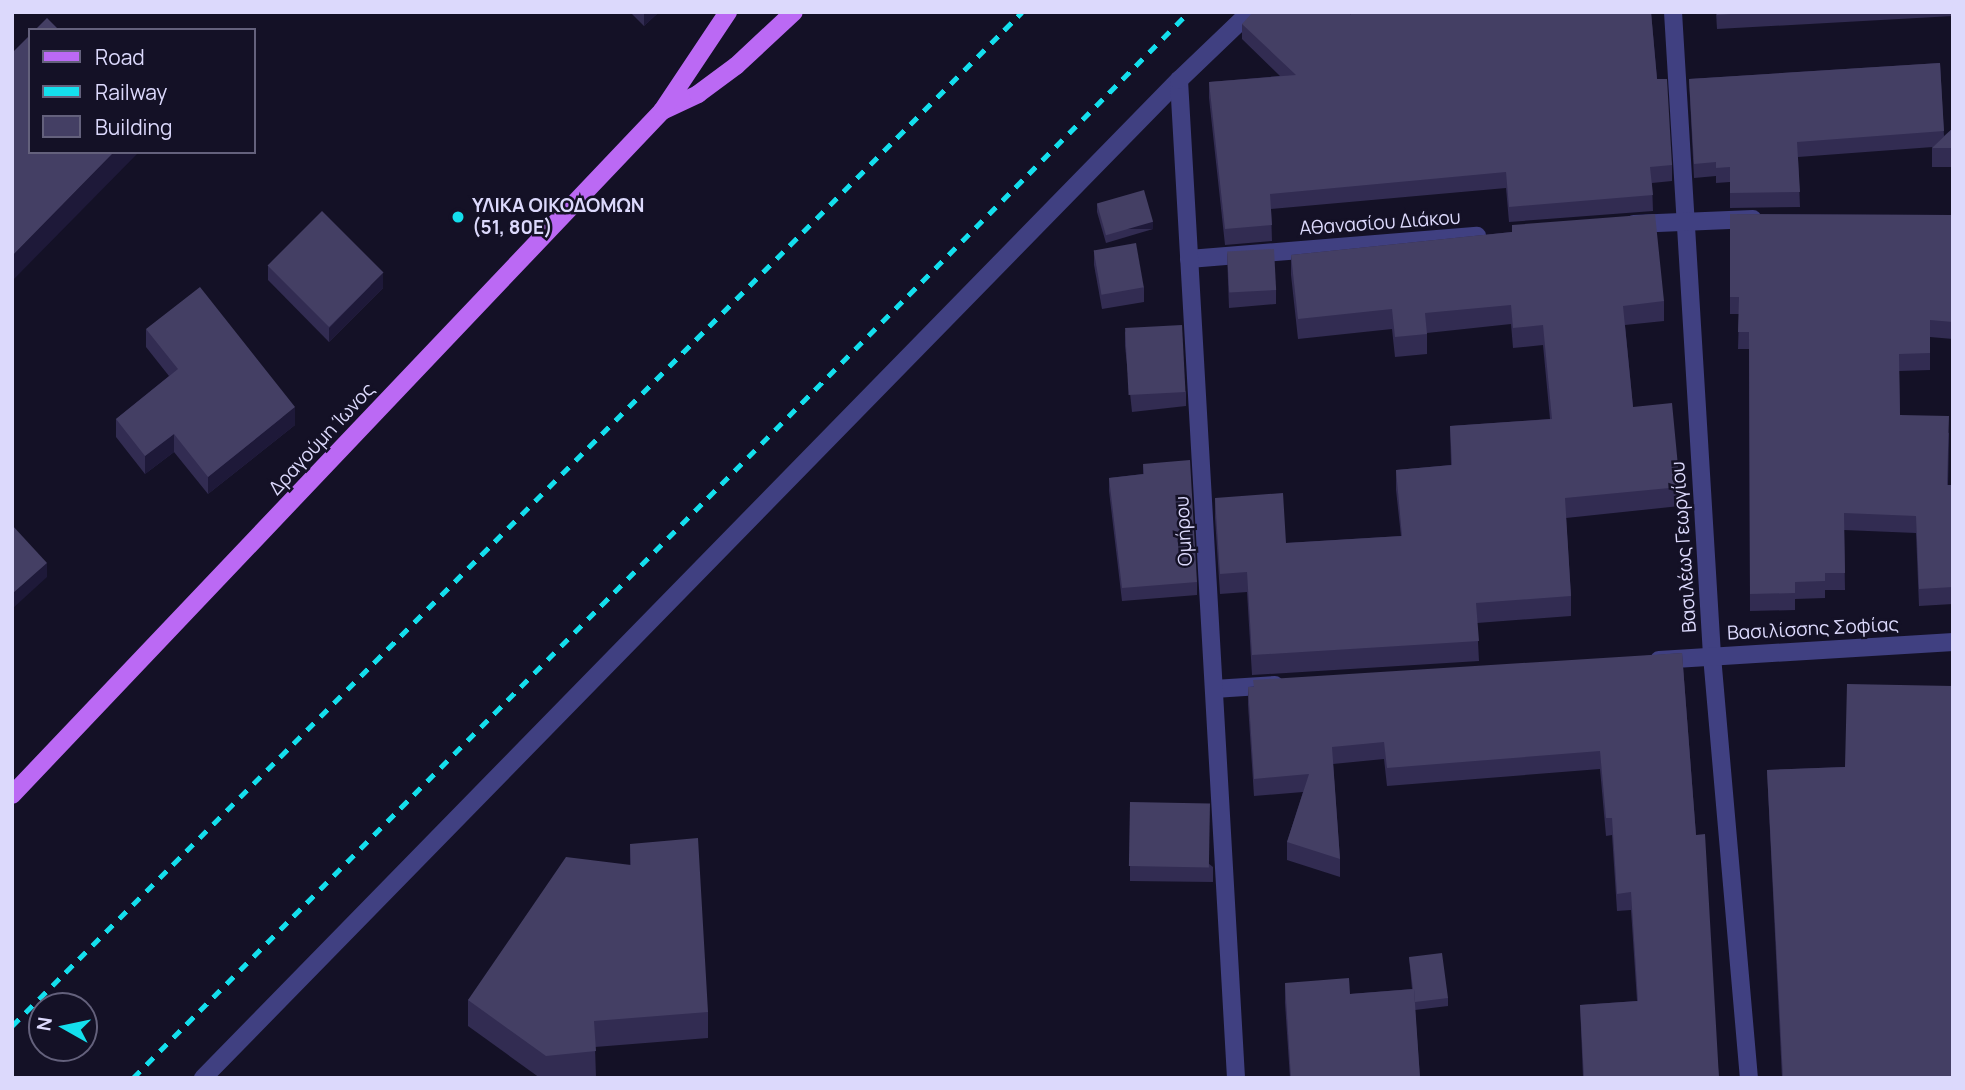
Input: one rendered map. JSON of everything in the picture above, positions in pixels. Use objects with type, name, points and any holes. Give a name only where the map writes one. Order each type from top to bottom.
[{"type":"main road","name":"Δραγούμη Ίωνος","points":[[12,795],[662,111],[728,12]]},
{"type":"main road","name":"Δραγούμη Ίωνος","points":[[662,111],[698,94],[736,66],[794,12]]},
{"type":"street","points":[[203,1078],[1179,80],[1250,12]]},
{"type":"street","name":"Βασιλέως Γεωργίου","points":[[1673,12],[1712,656],[1749,1078]]},
{"type":"street","name":"Ομήρου","points":[[1179,80],[1236,1078]]},
{"type":"street","points":[[1616,226],[1685,220],[1779,219]]},
{"type":"street","name":"Αθανασίου Διάκου","points":[[1189,259],[1492,235]]},
{"type":"street","name":"Βασιλίσσης Σοφίας","points":[[1643,661],[1953,642]]},
{"type":"street","points":[[1214,689],[1297,684]]},
{"type":"building","points":[[1253,12],[1349,12],[1351,15],[1351,12],[1651,12],[1657,79],[1667,79],[1672,165],[1650,167],[1653,195],[1509,207],[1506,172],[1270,194],[1272,225],[1225,229],[1209,82],[1296,75],[1242,24]]},
{"type":"building","points":[[1717,12],[1760,12],[1717,15]]},
{"type":"building","points":[[47,18],[57,28],[37,28]]},
{"type":"building","points":[[28,37],[28,154],[112,154],[12,256],[12,53]]},
{"type":"building","points":[[1940,63],[1944,131],[1797,142],[1800,192],[1730,193],[1730,167],[1716,168],[1716,162],[1694,164],[1689,79]]},
{"type":"building","points":[[1953,128],[1953,148],[1932,148]]},
{"type":"building","points":[[1144,190],[1153,222],[1106,235],[1097,204]]},
{"type":"building","points":[[322,211],[384,273],[329,327],[268,265]]},
{"type":"building","points":[[1655,214],[1664,301],[1623,306],[1633,407],[1672,403],[1680,487],[1565,498],[1571,596],[1476,603],[1479,641],[1252,655],[1247,572],[1220,574],[1215,498],[1283,493],[1286,543],[1402,536],[1396,470],[1452,465],[1450,426],[1552,419],[1543,325],[1513,328],[1511,305],[1425,313],[1427,334],[1395,337],[1392,309],[1298,319],[1291,255],[1512,232],[1512,225]]},
{"type":"building","points":[[1730,214],[1953,215],[1953,322],[1930,320],[1930,353],[1899,354],[1900,415],[1949,416],[1947,485],[1953,485],[1953,587],[1919,589],[1916,516],[1844,513],[1845,573],[1825,573],[1825,581],[1795,582],[1795,593],[1750,594],[1749,332],[1738,332],[1739,297],[1730,297]]},
{"type":"building","points":[[1136,243],[1144,287],[1101,295],[1094,250]]},
{"type":"building","points":[[1274,249],[1276,290],[1229,292],[1227,251]]},
{"type":"building","points":[[200,287],[295,407],[208,477],[174,434],[145,456],[116,419],[178,369],[146,329]]},
{"type":"building","points":[[1182,325],[1186,392],[1129,395],[1125,328]]},
{"type":"building","points":[[1190,460],[1197,582],[1122,588],[1109,478],[1144,474],[1143,464]]},
{"type":"building","points":[[12,525],[47,563],[12,594]]},
{"type":"building","points":[[1682,653],[1696,835],[1705,834],[1719,1078],[1584,1078],[1580,1005],[1638,1001],[1631,892],[1617,894],[1612,818],[1606,818],[1600,751],[1387,768],[1384,742],[1332,747],[1340,859],[1287,842],[1309,774],[1254,779],[1248,687],[1254,687],[1253,680]]},
{"type":"building","points":[[1847,684],[1953,686],[1953,1078],[1783,1078],[1767,770],[1845,767]]},
{"type":"building","points":[[1130,802],[1210,803],[1209,867],[1129,866]]},
{"type":"building","points":[[698,838],[708,1012],[594,1021],[596,1051],[546,1056],[468,1000],[566,857],[631,865],[630,844]]},
{"type":"building","points":[[1442,953],[1448,998],[1415,1002],[1409,957]]},
{"type":"building","points":[[1349,978],[1350,994],[1414,989],[1420,1078],[1291,1078],[1285,983]]},
{"type":"railway","points":[[12,1026],[1022,12]]},
{"type":"railway","points":[[133,1078],[1189,12]]},
{"type":"place","name":"ΥΛΙΚΑ ΟΙΚΟΔΟΜΩΝ (51, 80Ε)","points":[[458,217]]}]
